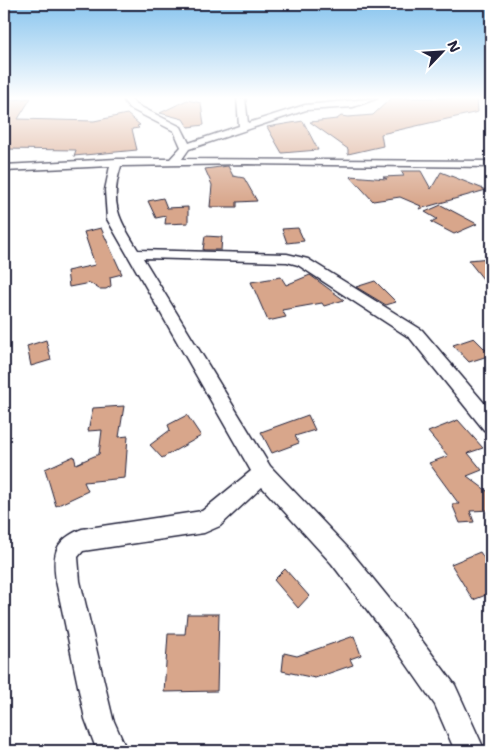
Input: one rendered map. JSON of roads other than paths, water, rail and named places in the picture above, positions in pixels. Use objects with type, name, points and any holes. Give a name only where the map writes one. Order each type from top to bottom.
[{"type":"street","points":[[180,133],[186,147]]},
{"type":"street","points":[[174,161],[186,147],[226,133]]},
{"type":"street","points":[[4,168],[174,161],[300,160],[491,164]]},
{"type":"street","points":[[117,162],[111,179],[109,204],[113,219],[262,473],[340,556],[396,627],[445,695],[470,751]]},
{"type":"street","points":[[133,254],[287,258],[303,262],[416,334],[491,424]]},
{"type":"street","points":[[112,751],[97,710],[68,581],[65,559],[66,550],[73,543],[82,540],[204,522],[212,518],[262,473]]}]
